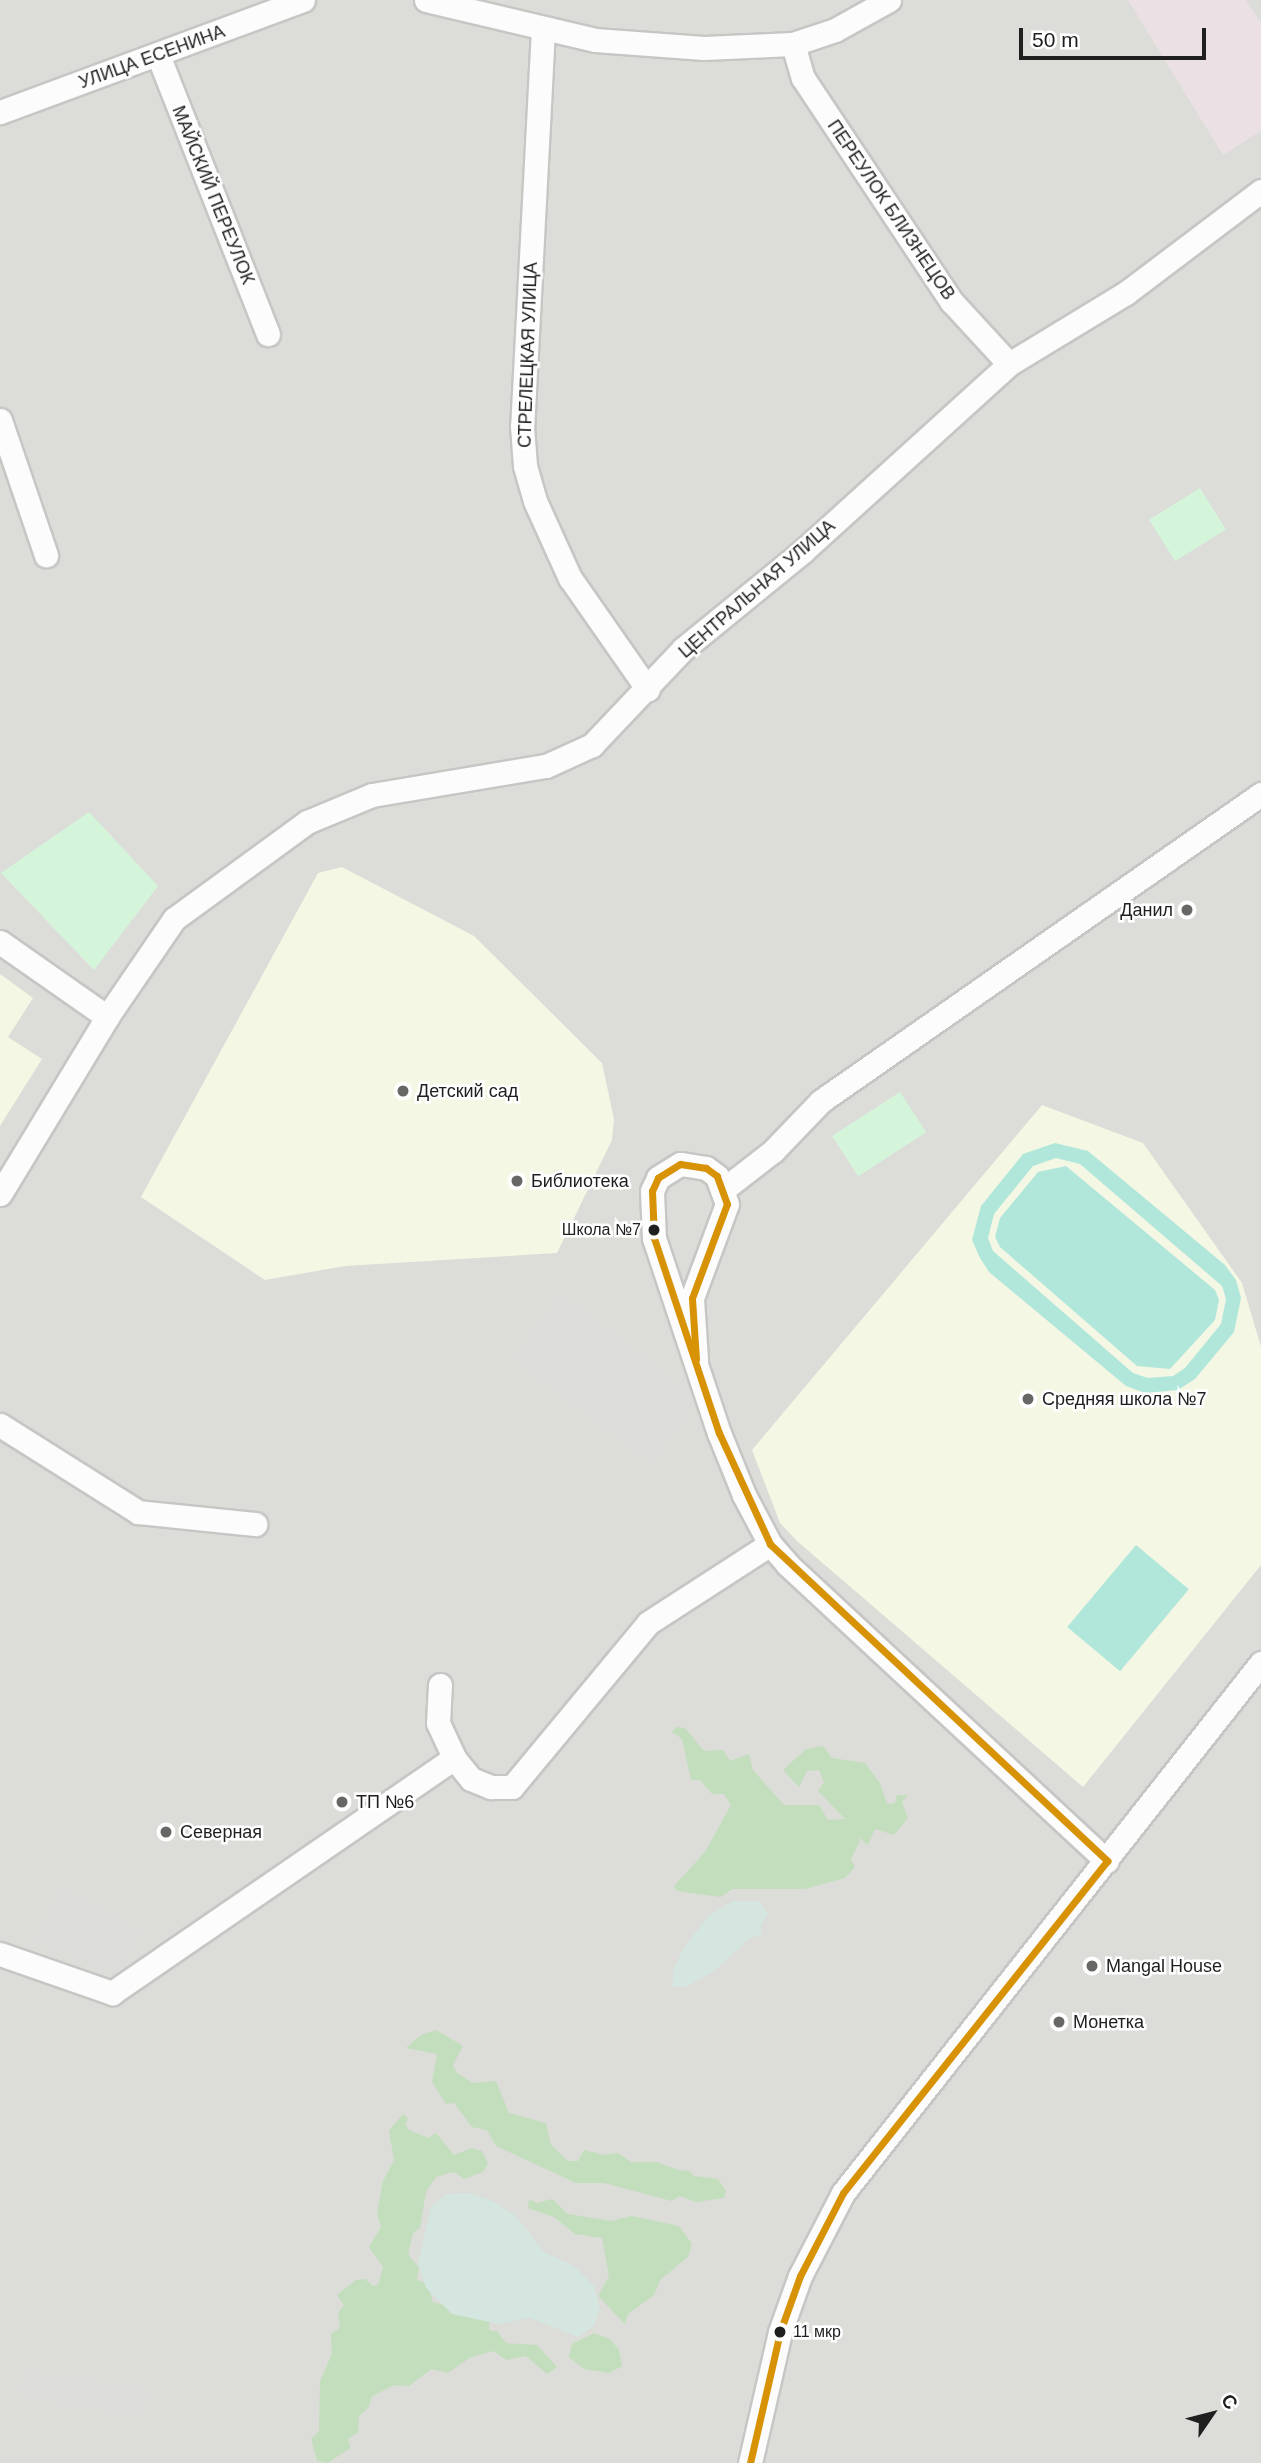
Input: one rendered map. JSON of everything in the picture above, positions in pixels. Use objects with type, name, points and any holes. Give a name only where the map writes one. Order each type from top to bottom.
[{"type":"street","name":"УЛИЦА ЕСЕНИНА","points":[[0,112],[303,0]]},
{"type":"street","points":[[426,0],[594,40],[704,48],[793,44],[835,30],[889,0]]},
{"type":"street","name":"СТРЕЛЕЦКАЯ УЛИЦА","points":[[543,29],[522,426],[525,466],[534,501],[570,578],[648,690]]},
{"type":"street","name":"ПЕРЕУЛОК БЛИЗНЕЦОВ","points":[[793,44],[803,78],[937,279],[1009,364]]},
{"type":"street","name":"МАЙСКИЙ ПЕРЕУЛОК","points":[[158,55],[268,334]]},
{"type":"street","name":"ЦЕНТРАЛЬНАЯ УЛИЦА","points":[[0,1194],[107,1017],[174,919],[298,827],[372,795],[546,766],[592,745],[718,618],[803,551],[1009,364],[1126,293],[1261,191]]},
{"type":"street","points":[[0,420],[46,555]]},
{"type":"street","points":[[724,1189],[773,1150],[821,1101],[1261,794]]},
{"type":"street","points":[[0,943],[107,1017]]},
{"type":"street","points":[[696,1359],[692,1298],[724,1220],[724,1189],[706,1168],[680,1164],[659,1178],[649,1203],[654,1238],[696,1359],[744,1495],[771,1544],[788,1565],[1108,1861]]},
{"type":"street","points":[[0,1425],[138,1513],[255,1524]]},
{"type":"street","points":[[440,1685],[438,1723],[454,1758],[471,1779],[491,1787],[512,1787],[648,1623],[771,1544]]},
{"type":"street","points":[[750,2463],[765,2383],[780,2332],[800,2276],[837,2203],[1261,1663]]},
{"type":"street","points":[[0,1954],[111,1993],[454,1758]]},
{"type":"shaded area","points":[[0,0],[1261,0],[1261,2463],[0,2463]]},
{"type":"shaded area","points":[[1128,0],[1246,0],[1261,23],[1261,131],[1223,155]]},
{"type":"shaded area","name":"Детский сад","points":[[342,867],[474,936],[602,1063],[614,1119],[612,1140],[557,1253],[345,1266],[265,1280],[141,1197],[318,873]]},
{"type":"shaded area","points":[[0,974],[33,998],[8,1037],[42,1059],[0,1126]]},
{"type":"shaded area","name":"Средняя школа №7","points":[[1042,1105],[1143,1143],[1242,1283],[1261,1347],[1261,1565],[1083,1787],[797,1541],[780,1523],[752,1450]]},
{"type":"shaded area","points":[[1055,1143],[1088,1151],[1225,1265],[1236,1280],[1241,1298],[1234,1332],[1195,1379],[1178,1390],[1145,1393],[1126,1386],[989,1272],[972,1240],[981,1206],[1023,1154]],"holes":[[[1056,1158],[1080,1164],[1222,1286],[1226,1299],[1221,1324],[1185,1368],[1173,1376],[1148,1378],[1133,1373],[993,1251],[988,1238],[994,1214],[1033,1166]]]},
{"type":"shaded area","points":[[1066,1166],[1215,1290],[1219,1300],[1215,1320],[1170,1369],[1137,1366],[1000,1247],[995,1237],[1000,1218],[1038,1172]]},
{"type":"shaded area","points":[[561,1296],[698,1399],[651,1461],[514,1358]]},
{"type":"shaded area","points":[[1136,1545],[1189,1589],[1120,1671],[1067,1627]]},
{"type":"shaded area","points":[[63,1891],[139,1931],[120,1972],[36,1941]]},
{"type":"shaded area","points":[[733,1901],[759,1901],[768,1914],[761,1925],[762,1935],[750,1938],[716,1970],[686,1987],[672,1987],[674,1967],[684,1948],[708,1916]]},
{"type":"shaded area","points":[[470,2193],[495,2202],[516,2216],[544,2252],[574,2266],[594,2286],[600,2309],[594,2326],[578,2337],[530,2318],[499,2324],[452,2314],[426,2288],[418,2264],[431,2207],[447,2194]]},
{"type":"shaded area","points":[[25,2373],[147,2390],[143,2414],[22,2397]]},
{"type":"green space","points":[[1200,488],[1226,530],[1175,561],[1149,520]]},
{"type":"green space","points":[[89,812],[158,886],[94,970],[1,873]]},
{"type":"green space","points":[[900,1092],[926,1132],[858,1176],[832,1136]]},
{"type":"green space","points":[[676,1727],[685,1728],[704,1751],[723,1750],[730,1761],[749,1754],[753,1770],[784,1805],[819,1805],[828,1820],[845,1819],[818,1791],[824,1782],[819,1770],[807,1771],[799,1787],[783,1770],[806,1749],[823,1746],[832,1758],[865,1763],[881,1785],[887,1804],[895,1803],[897,1795],[908,1795],[902,1802],[908,1818],[894,1835],[875,1829],[868,1845],[858,1837],[860,1841],[851,1859],[855,1867],[845,1878],[805,1889],[732,1889],[721,1897],[677,1891],[674,1886],[705,1852],[731,1805],[724,1794],[712,1794],[700,1780],[691,1780],[682,1739],[672,1732]]},
{"type":"green space","points":[[436,2030],[463,2046],[453,2065],[457,2073],[473,2083],[496,2081],[509,2113],[546,2123],[551,2145],[568,2161],[578,2161],[584,2150],[605,2155],[618,2153],[631,2162],[657,2162],[681,2171],[688,2170],[694,2176],[718,2179],[726,2191],[724,2198],[696,2202],[680,2196],[672,2201],[604,2183],[576,2183],[496,2146],[487,2130],[472,2127],[454,2103],[446,2104],[432,2082],[437,2054],[406,2048],[421,2035]]},
{"type":"green space","points":[[403,2114],[408,2118],[405,2124],[409,2130],[428,2138],[436,2133],[454,2155],[472,2148],[482,2151],[488,2163],[483,2172],[464,2179],[454,2172],[436,2177],[426,2192],[420,2228],[413,2233],[408,2254],[419,2268],[417,2280],[435,2287],[430,2293],[433,2302],[490,2318],[489,2330],[497,2331],[506,2343],[537,2345],[557,2367],[547,2374],[526,2356],[506,2360],[494,2351],[471,2357],[448,2373],[431,2369],[409,2386],[395,2385],[372,2396],[369,2407],[359,2416],[358,2432],[348,2439],[350,2448],[328,2463],[317,2461],[311,2439],[319,2431],[320,2381],[332,2354],[331,2334],[340,2328],[338,2313],[344,2305],[337,2295],[356,2280],[365,2279],[374,2287],[379,2283],[383,2267],[369,2247],[381,2227],[377,2213],[383,2181],[394,2160],[389,2131]]},
{"type":"green space","points":[[529,2199],[537,2203],[552,2199],[568,2214],[611,2221],[632,2216],[679,2226],[692,2244],[688,2257],[661,2279],[654,2295],[628,2314],[625,2324],[598,2296],[609,2276],[602,2238],[575,2234],[554,2217],[528,2208]]},
{"type":"green space","points":[[594,2333],[610,2339],[619,2350],[622,2366],[609,2373],[584,2369],[569,2357],[572,2344]]},
{"type":"transit line","points":[[696,1359],[692,1298],[727,1204],[717,1176],[706,1168],[680,1164],[658,1178],[652,1191],[654,1238],[719,1433],[770,1544],[1107,1861],[843,2193],[800,2276],[780,2332],[750,2463]]},
{"type":"place","name":"Данил","points":[[1187,910]]},
{"type":"place","name":"Детский сад","points":[[403,1091]]},
{"type":"place","name":"Библиотека","points":[[517,1181]]},
{"type":"place","name":"Школа №7","points":[[654,1230]]},
{"type":"place","name":"Средняя школа №7","points":[[1028,1399]]},
{"type":"place","name":"ТП №6","points":[[342,1802]]},
{"type":"place","name":"Северная","points":[[166,1832]]},
{"type":"place","name":"Mangal House","points":[[1092,1966]]},
{"type":"place","name":"Монетка","points":[[1059,2022]]},
{"type":"place","name":"11 мкр","points":[[780,2332]]}]
